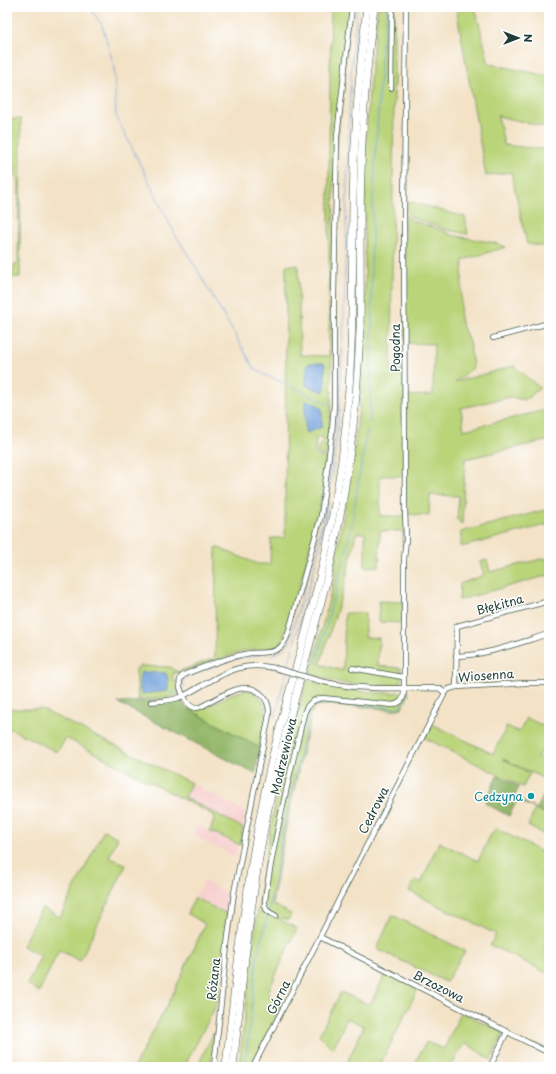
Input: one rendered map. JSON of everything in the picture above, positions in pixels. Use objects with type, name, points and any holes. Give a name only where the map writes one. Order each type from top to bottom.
[{"type":"highway","points":[[226,1067],[242,920],[259,820],[279,731],[319,581],[333,515],[342,457],[352,347],[355,136],[367,7]]},
{"type":"highway","points":[[233,1067],[249,922],[265,827],[286,731],[326,582],[340,516],[354,420],[358,363],[360,294],[360,185],[367,70],[374,7]]},
{"type":"street","points":[[184,695],[180,684],[182,676],[237,655],[274,651],[284,644],[320,523],[332,432],[334,404],[334,295],[337,136],[352,7]]},
{"type":"street","points":[[391,88],[392,7]]},
{"type":"street","name":"Pogodna","points":[[404,688],[404,559],[406,539],[404,214],[406,7]]},
{"type":"street","points":[[493,338],[549,323]]},
{"type":"street","name":"Błękitna","points":[[456,656],[457,626],[549,601]]},
{"type":"street","points":[[456,687],[456,656],[472,656],[482,654],[549,635]]},
{"type":"street","name":"Wiosenna","points":[[151,702],[170,700],[184,695],[222,674],[236,668],[248,666],[275,668],[342,686],[361,688],[439,688],[445,693],[449,689],[456,687],[549,683]]},
{"type":"street","points":[[352,668],[403,677]]},
{"type":"street","name":"Różana","points":[[184,695],[189,705],[196,708],[237,689],[248,688],[257,691],[266,699],[269,714],[234,893],[214,1067]]},
{"type":"street","name":"Modrzewiowa","points":[[276,916],[266,909],[265,904],[276,832],[306,707],[311,702],[322,698],[393,705],[398,704],[403,699],[404,688]]},
{"type":"street","name":"Cedrowa","points":[[320,937],[445,693]]},
{"type":"street","name":"Brzozowa","points":[[320,937],[549,1053]]},
{"type":"street","name":"Górna","points":[[253,1067],[320,937]]},
{"type":"street","points":[[490,1067],[508,1032]]},
{"type":"shaded area","points":[[191,783],[247,812],[243,828],[183,797]]},
{"type":"shaded area","points":[[197,825],[238,845],[236,857],[192,835]]},
{"type":"shaded area","points":[[204,881],[231,895],[229,915],[195,898]]},
{"type":"green space","points":[[331,7],[350,7],[334,179],[331,412],[326,455],[323,456],[318,454],[318,447],[322,445],[323,437],[316,438],[315,452],[317,456],[325,458],[326,460],[319,514],[290,620],[282,642],[275,647],[244,651],[179,673],[174,673],[172,678],[180,689],[179,694],[171,697],[138,700],[136,670],[139,666],[171,667],[177,672],[215,658],[216,547],[258,564],[270,564],[271,538],[285,538],[286,265],[298,265],[300,355],[329,356]]},
{"type":"green space","points":[[378,7],[394,7],[394,88],[391,89],[394,92],[391,371],[405,370],[404,476],[380,476],[380,516],[405,516],[405,396],[433,395],[434,344],[405,343],[404,214],[411,220],[444,231],[451,235],[495,243],[506,247],[463,260],[460,319],[470,345],[473,368],[455,382],[514,366],[540,388],[525,400],[510,397],[461,408],[464,430],[549,409],[549,440],[465,459],[462,525],[457,519],[459,496],[430,495],[429,516],[407,514],[403,546],[403,531],[380,531],[379,566],[365,567],[365,533],[356,533],[344,587],[320,664],[343,671],[345,613],[365,613],[365,637],[379,638],[378,666],[401,668],[400,685],[372,686],[331,681],[310,674],[336,572],[334,568],[349,486],[360,403],[365,324],[366,144],[371,66]]},
{"type":"green space","points":[[456,7],[475,7],[489,64],[549,76],[549,128],[498,116],[504,145],[549,150],[549,247],[527,244],[511,172],[486,176]]},
{"type":"green space","points":[[7,119],[21,119],[20,277],[7,277],[7,273],[12,273],[14,271],[14,265],[18,263],[19,182],[15,175],[15,166],[11,149],[7,146]]},
{"type":"green space","points":[[407,201],[465,217],[468,234],[447,230],[411,217],[406,210]]},
{"type":"green space","points":[[549,509],[549,524],[461,547],[461,532]]},
{"type":"green space","points":[[545,558],[549,566],[549,575],[459,600],[460,584],[484,575],[480,562],[487,560],[490,572]]},
{"type":"green space","points":[[379,601],[403,602],[403,623],[379,622]]},
{"type":"green space","points":[[307,680],[348,690],[385,693],[408,692],[409,694],[402,708],[392,710],[369,707],[322,705],[316,706],[309,716],[309,726],[285,831],[272,904],[291,914],[288,920],[282,918],[280,920],[297,928],[269,990],[270,997],[282,1004],[251,1067],[239,1067],[253,943],[269,836],[293,727]]},
{"type":"green space","points":[[245,690],[255,693],[261,698],[264,705],[266,713],[260,748],[189,709],[195,710],[207,707],[229,695]]},
{"type":"green space","points":[[181,699],[184,705],[189,709],[260,748],[255,774],[118,703]]},
{"type":"green space","points":[[7,709],[41,709],[191,783],[184,797],[243,828],[240,845],[210,831],[215,816],[66,738],[57,752],[7,727]]},
{"type":"green space","points":[[527,718],[549,729],[549,754],[542,751],[537,757],[549,763],[549,781],[503,759],[530,773],[523,787],[425,738],[432,724],[493,754],[507,726],[519,732]]},
{"type":"green space","points":[[497,776],[519,787],[514,797],[537,809],[549,782],[549,811],[546,814],[517,800],[509,816],[485,803]]},
{"type":"green space","points":[[535,809],[546,814],[549,811],[549,837],[528,826]]},
{"type":"green space","points":[[496,828],[549,856],[549,974],[490,945],[496,934],[409,891],[415,880],[421,883],[439,842],[478,861],[490,836]]},
{"type":"green space","points":[[104,830],[118,838],[109,857],[126,865],[80,961],[59,950],[39,992],[27,984],[41,956],[22,946],[42,908],[60,917]]},
{"type":"green space","points":[[195,898],[229,915],[218,1002],[184,1067],[134,1067],[172,996],[205,924],[187,913]]},
{"type":"green space","points":[[392,915],[465,951],[446,982],[377,949]]},
{"type":"green space","points":[[385,974],[419,987],[379,1067],[352,1067],[347,1063],[364,1026],[347,1018],[333,1049],[319,1035],[341,992],[370,1005]]},
{"type":"green space","points":[[461,1012],[504,1033],[491,1060],[466,1043],[461,1048],[451,1067],[413,1067],[426,1042],[444,1049]]},
{"type":"green space","points":[[214,1032],[211,1067],[197,1067]]},
{"type":"water","points":[[310,363],[325,364],[325,389],[323,392],[306,385],[307,365]]},
{"type":"water","points":[[306,401],[319,406],[322,409],[322,427],[307,433],[305,432]]},
{"type":"water","points":[[141,672],[166,673],[168,679],[168,691],[142,694],[139,683]]},
{"type":"waterway","points":[[89,7],[102,25],[114,66],[116,116],[176,236],[254,368],[261,373],[330,405]]},
{"type":"waterway","points":[[287,670],[319,549],[334,460],[338,425],[344,320],[351,72],[357,7]]},
{"type":"waterway","points":[[370,422],[373,202],[382,42],[387,7]]},
{"type":"waterway","points":[[337,409],[343,413]]},
{"type":"waterway","points":[[267,655],[280,652],[289,643],[324,516],[336,415],[339,411]]},
{"type":"waterway","points":[[316,664],[349,540],[367,430]]},
{"type":"waterway","points":[[184,687],[184,678],[232,660],[261,655]]},
{"type":"waterway","points":[[275,717],[286,673]]},
{"type":"waterway","points":[[170,694],[178,690]]},
{"type":"waterway","points":[[269,911],[283,831],[309,710],[313,705],[324,702],[398,708],[404,703],[408,694]]},
{"type":"waterway","points":[[245,1067],[257,958],[268,914]]},
{"type":"place","name":"Cedzyna","points":[[531,796]]}]
